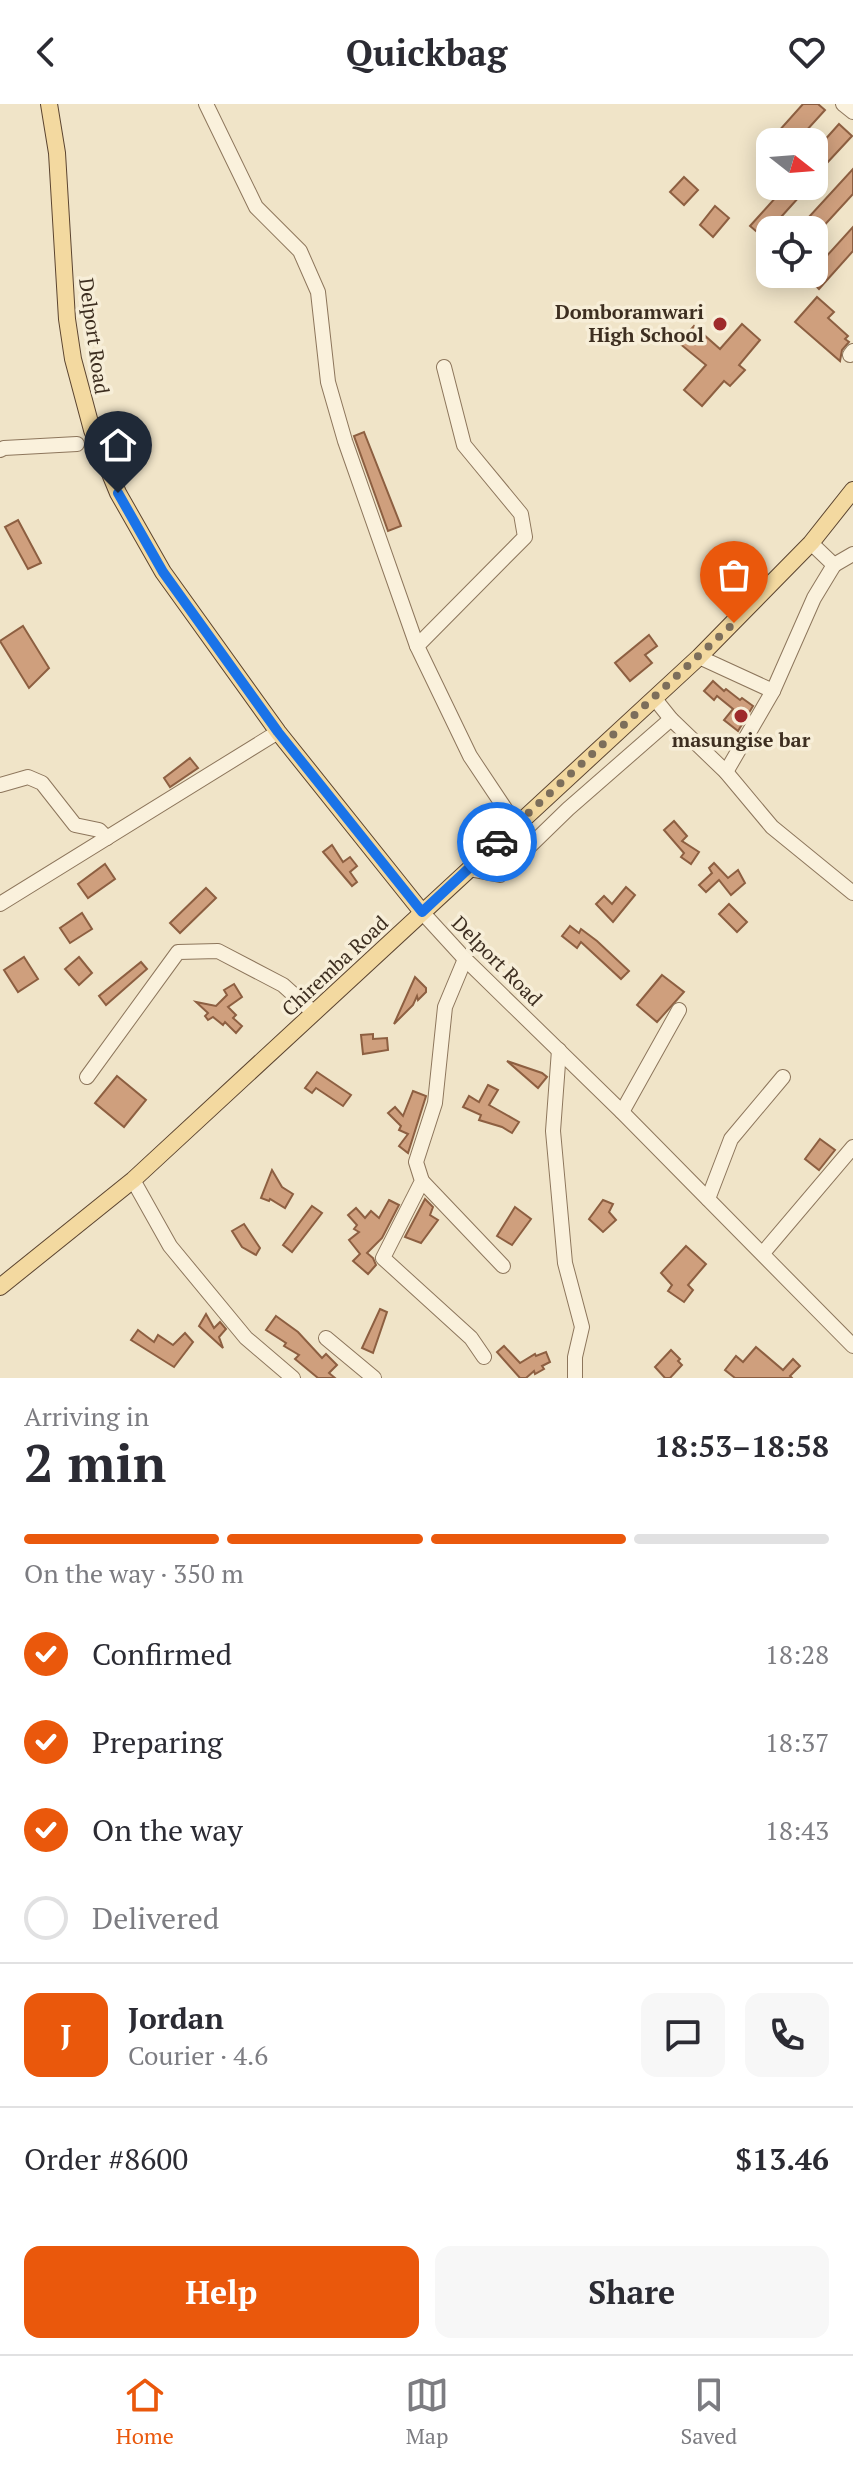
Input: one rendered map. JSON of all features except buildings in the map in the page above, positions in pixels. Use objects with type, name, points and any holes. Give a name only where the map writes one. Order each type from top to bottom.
[{"type":"main road","name":"Delport Road","points":[[49,104],[57,153],[67,319],[76,370],[92,430],[118,493],[163,572],[278,732],[422,912]]},
{"type":"main road","name":"Chiremba Road","points":[[0,1287],[133,1180],[655,699],[811,543],[853,490]]},
{"type":"street","points":[[206,104],[256,207],[300,251],[318,292],[328,382],[345,441],[417,646],[470,756],[516,825]]},
{"type":"street","points":[[843,104],[853,112]]},
{"type":"street","points":[[417,646],[525,537],[521,514],[464,445],[444,367]]},
{"type":"street","points":[[0,450],[77,444]]},
{"type":"street","points":[[811,543],[834,565]]},
{"type":"street","points":[[726,772],[773,691],[814,598],[834,565],[853,554]]},
{"type":"street","points":[[699,657],[773,691]]},
{"type":"street","points":[[655,699],[671,719],[726,772],[772,827],[853,893]]},
{"type":"street","points":[[469,869],[500,875],[568,809],[671,719]]},
{"type":"street","points":[[0,904],[278,732]]},
{"type":"street","points":[[0,785],[28,777],[42,783],[75,825],[99,830],[107,838]]},
{"type":"street","name":"Delport Road","points":[[422,912],[465,959],[622,1112],[853,1346]]},
{"type":"street","points":[[87,1077],[178,952],[218,951],[283,985],[314,1013]]},
{"type":"street","points":[[465,959],[445,1007],[435,1103],[416,1162],[422,1181],[503,1266]]},
{"type":"street","points":[[622,1112],[679,1010]]},
{"type":"street","points":[[559,1050],[553,1131],[565,1263],[582,1327],[575,1357],[575,1378]]},
{"type":"street","points":[[708,1199],[731,1139],[783,1077]]},
{"type":"street","points":[[763,1253],[853,1147]]},
{"type":"street","points":[[133,1180],[170,1246],[246,1338],[293,1378]]},
{"type":"street","points":[[422,1181],[383,1258],[471,1338],[484,1357]]},
{"type":"street","points":[[326,1338],[374,1378]]},
{"type":"way so far","points":[[497,842],[734,623]]},
{"type":"place","name":"Domboramwari High School","points":[[720,324]]},
{"type":"place","name":"masungise bar","points":[[741,716]]},
{"type":"route","points":[[118,493],[163,572],[278,732],[422,912],[497,842]]}]
